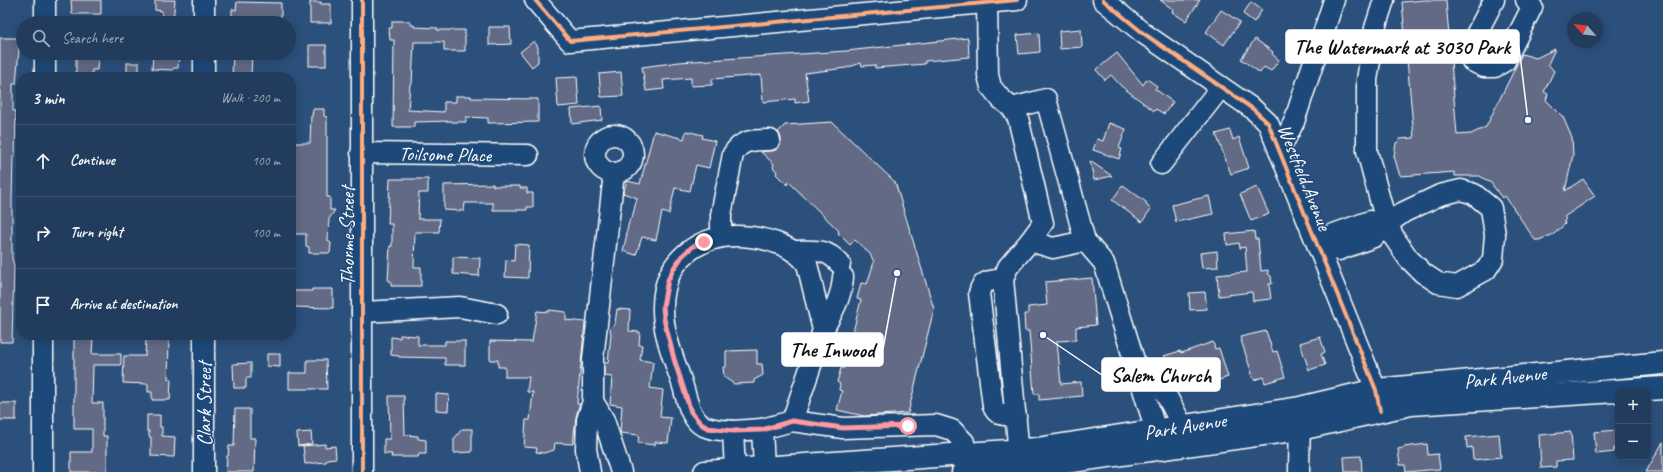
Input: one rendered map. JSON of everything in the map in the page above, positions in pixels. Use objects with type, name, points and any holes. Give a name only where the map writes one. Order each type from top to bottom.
[{"type":"main road","name":"Park Avenue","points":[[705,472],[764,467],[965,466],[1030,461],[1300,418],[1378,401],[1638,364],[1663,363]]},
{"type":"main road","name":"Park Avenue","points":[[1378,401],[1410,404],[1595,391],[1659,391]]},
{"type":"main road","name":"Park Avenue","points":[[1030,461],[1156,431],[1183,427],[1300,418]]},
{"type":"street","points":[[45,0],[45,16]]},
{"type":"street","points":[[204,0],[204,16]]},
{"type":"street","name":"Thorme Street","points":[[362,0],[362,472]]},
{"type":"street","points":[[534,0],[570,41],[1017,0]]},
{"type":"street","name":"Westfield Avenue","points":[[1103,0],[1144,33],[1253,109],[1268,123],[1378,401]]},
{"type":"street","points":[[1279,151],[1294,122],[1334,0]]},
{"type":"street","points":[[1318,247],[1331,235],[1370,221],[1387,224],[1404,212],[1440,195],[1461,190],[1474,194],[1491,208],[1495,234],[1494,259],[1486,270],[1457,286],[1438,283],[1423,274],[1408,258],[1387,224],[1367,151],[1367,80],[1375,28],[1384,0]]},
{"type":"street","points":[[1494,0],[1468,50],[1472,61],[1484,67],[1495,67],[1505,61],[1532,7],[1526,0]]},
{"type":"street","points":[[987,2],[988,75],[991,87],[1000,99],[1012,108],[1018,118],[1043,223],[1030,241],[1008,266],[1004,278],[1016,416],[1030,461]]},
{"type":"street","points":[[45,60],[45,72]]},
{"type":"street","points":[[204,60],[204,72]]},
{"type":"street","points":[[1161,164],[1221,87]]},
{"type":"street","points":[[1012,108],[1046,98],[1085,241],[1104,263],[1156,431]]},
{"type":"street","points":[[721,237],[721,215],[733,154],[736,148],[747,141],[770,140]]},
{"type":"street","name":"Toilsome Place","points":[[361,153],[528,155]]},
{"type":"street","points":[[590,472],[586,449],[587,420],[593,401],[593,359],[614,173]]},
{"type":"street","points":[[823,330],[807,264],[802,257],[793,251],[773,242],[756,237],[745,236],[721,237],[704,242],[692,247],[682,256],[668,280],[663,306],[667,336],[691,412],[701,424],[708,428],[733,431],[762,430],[792,421],[843,428],[936,425],[952,430],[964,442],[965,466]]},
{"type":"street","points":[[1030,241],[1053,248],[1085,241]]},
{"type":"street","points":[[792,421],[823,330],[834,310],[843,288],[841,270],[833,255],[816,250],[793,251]]},
{"type":"street","points":[[362,312],[460,307],[497,314]]},
{"type":"street","points":[[43,472],[44,340]]},
{"type":"street","name":"Clark Street","points":[[204,340],[204,472]]},
{"type":"street","points":[[1638,364],[1659,391]]},
{"type":"street","points":[[1155,374],[1183,427]]},
{"type":"street","points":[[593,401],[604,420],[621,472]]},
{"type":"street","points":[[1299,472],[1300,418]]},
{"type":"street","points":[[762,430],[764,467]]},
{"type":"street","points":[[733,431],[735,470]]},
{"type":"building","points":[[71,0],[101,0],[101,14],[72,14]]},
{"type":"building","points":[[155,0],[175,0],[174,16],[162,16],[162,11],[155,10]]},
{"type":"building","points":[[1160,0],[1200,0],[1186,21],[1172,12],[1174,10]]},
{"type":"building","points":[[1446,0],[1457,135],[1471,134],[1486,127],[1522,54],[1536,58],[1555,49],[1548,64],[1554,71],[1544,92],[1548,94],[1546,100],[1563,117],[1572,138],[1573,155],[1565,191],[1583,179],[1595,196],[1564,217],[1566,219],[1564,221],[1565,224],[1554,234],[1539,240],[1535,240],[1505,196],[1502,198],[1491,183],[1480,176],[1455,176],[1454,172],[1401,176],[1399,173],[1394,156],[1396,143],[1399,139],[1414,138],[1402,2]]},
{"type":"building","points":[[237,2],[281,3],[281,16],[232,16],[232,9],[236,10]]},
{"type":"building","points":[[310,2],[331,4],[331,23],[310,23]]},
{"type":"building","points":[[1251,2],[1262,10],[1254,22],[1243,14]]},
{"type":"building","points":[[1221,10],[1240,22],[1224,45],[1206,32]]},
{"type":"building","points":[[392,21],[410,21],[410,25],[414,25],[414,27],[438,28],[437,30],[465,30],[465,51],[444,51],[444,42],[414,42],[412,84],[410,84],[408,110],[444,112],[444,102],[456,102],[456,96],[471,96],[471,98],[538,99],[538,122],[488,123],[488,118],[466,117],[466,122],[414,122],[414,127],[393,127],[394,40],[390,40],[389,28],[392,28]]},
{"type":"building","points":[[489,27],[510,27],[511,44],[489,45]]},
{"type":"building","points":[[1081,29],[1082,47],[1060,49],[1059,31]]},
{"type":"building","points":[[1039,33],[1040,52],[1019,54],[1017,35]]},
{"type":"building","points":[[0,38],[16,38],[16,60],[18,60],[16,84],[13,84],[13,111],[16,111],[12,200],[12,258],[14,266],[12,342],[0,342]]},
{"type":"building","points":[[968,38],[969,57],[925,61],[925,64],[875,68],[875,65],[862,66],[861,63],[846,68],[805,73],[809,101],[795,103],[795,99],[763,102],[761,75],[712,79],[712,85],[691,86],[691,78],[663,80],[664,89],[646,91],[642,67],[679,62],[846,51]]},
{"type":"building","points":[[1255,39],[1273,52],[1272,54],[1279,60],[1271,71],[1264,67],[1260,73],[1241,59]]},
{"type":"building","points":[[534,41],[538,47],[538,62],[532,67],[520,52]]},
{"type":"building","points":[[309,45],[326,45],[326,66],[309,66]]},
{"type":"building","points":[[1117,53],[1143,85],[1147,79],[1157,86],[1155,89],[1173,102],[1164,114],[1156,109],[1154,111],[1121,86],[1111,75],[1105,80],[1096,70]]},
{"type":"building","points":[[76,60],[98,60],[97,70],[92,70],[92,72],[76,72]]},
{"type":"building","points":[[153,60],[179,60],[178,68],[174,68],[172,70],[152,69]]},
{"type":"building","points":[[233,60],[252,60],[251,72],[232,72]]},
{"type":"building","points":[[127,63],[139,63],[139,72],[127,72]]},
{"type":"building","points":[[621,72],[623,96],[601,97],[599,74]]},
{"type":"building","points":[[577,77],[579,105],[558,107],[556,78]]},
{"type":"building","points":[[601,106],[602,120],[572,124],[571,109]]},
{"type":"building","points":[[313,109],[324,109],[324,116],[327,117],[327,197],[330,197],[330,210],[335,210],[329,219],[328,241],[331,243],[330,253],[309,253],[309,247],[306,246],[306,234],[296,234],[296,143],[310,143]]},
{"type":"building","points":[[832,122],[895,182],[934,309],[908,413],[864,416],[837,410],[842,391],[839,390],[840,384],[837,382],[841,368],[844,368],[861,300],[857,299],[861,283],[867,284],[874,262],[870,254],[855,240],[850,245],[838,233],[839,231],[789,182],[787,185],[776,174],[777,172],[773,167],[774,164],[761,152],[775,150],[780,146],[781,140],[778,132],[785,125]]},
{"type":"building","points":[[1109,123],[1126,129],[1119,148],[1122,149],[1119,159],[1093,150],[1097,139],[1103,141]]},
{"type":"building","points":[[1230,130],[1233,140],[1239,137],[1249,168],[1231,174],[1216,134]]},
{"type":"building","points":[[654,131],[684,139],[686,131],[703,135],[702,138],[715,141],[709,168],[696,165],[690,191],[675,188],[669,214],[662,212],[656,240],[642,237],[636,255],[623,251],[630,218],[632,218],[637,198],[623,193],[627,181],[640,184]]},
{"type":"building","points":[[1090,161],[1112,176],[1094,180]]},
{"type":"building","points":[[390,179],[428,179],[428,193],[419,193],[418,219],[440,219],[439,232],[415,232],[414,267],[421,267],[421,286],[391,286],[391,281],[388,281],[390,246],[392,246],[392,224],[388,224]]},
{"type":"building","points":[[493,184],[493,186],[520,186],[520,188],[527,188],[527,193],[533,193],[533,207],[527,207],[527,210],[493,210],[493,203],[465,203],[464,211],[444,210],[444,185]]},
{"type":"building","points":[[1123,185],[1146,202],[1147,206],[1151,209],[1142,222],[1112,200]]},
{"type":"building","points":[[1257,187],[1269,214],[1251,221],[1240,194]]},
{"type":"building","points":[[1209,196],[1213,214],[1176,222],[1172,205]]},
{"type":"building","points":[[1254,231],[1255,239],[1258,239],[1261,271],[1268,270],[1268,274],[1271,276],[1272,284],[1269,284],[1271,299],[1253,301],[1252,292],[1219,296],[1217,275],[1247,272],[1245,247],[1240,248],[1239,243],[1227,245],[1226,234]]},
{"type":"building","points":[[515,244],[529,245],[528,278],[505,277],[506,260],[514,261]]},
{"type":"building","points":[[1217,251],[1218,267],[1202,268],[1200,253]]},
{"type":"building","points":[[453,257],[480,258],[479,276],[453,274]]},
{"type":"building","points":[[1092,278],[1096,325],[1076,327],[1076,340],[1057,341],[1061,384],[1081,382],[1082,396],[1039,400],[1039,394],[1034,394],[1029,331],[1025,331],[1024,314],[1028,314],[1028,307],[1047,305],[1045,282]]},
{"type":"building","points":[[312,289],[333,289],[333,308],[296,307],[296,291],[312,291]]},
{"type":"building","points":[[1205,292],[1207,309],[1190,310],[1189,293]]},
{"type":"building","points":[[617,309],[630,310],[629,331],[640,332],[639,345],[642,345],[640,360],[653,362],[650,388],[663,390],[660,417],[671,418],[668,443],[655,442],[655,445],[638,443],[639,435],[620,433],[622,406],[610,404],[612,377],[604,376],[604,363],[608,363],[611,334],[610,329],[615,323]]},
{"type":"building","points":[[549,310],[566,312],[566,320],[585,322],[577,404],[580,404],[576,417],[573,444],[555,443],[554,450],[544,453],[536,452],[537,448],[524,447],[526,420],[530,420],[533,392],[527,392],[529,377],[505,377],[505,367],[498,367],[498,360],[490,360],[490,341],[532,342],[537,311],[549,312]]},
{"type":"building","points":[[1266,331],[1273,352],[1277,351],[1285,377],[1265,383],[1263,377],[1254,380],[1240,337]]},
{"type":"building","points":[[400,335],[418,336],[418,345],[445,345],[445,341],[465,341],[465,365],[445,365],[445,358],[399,357],[391,355],[391,337],[400,338]]},
{"type":"building","points":[[1320,337],[1325,352],[1321,354],[1325,365],[1309,370],[1300,343]]},
{"type":"building","points":[[74,340],[93,340],[92,354],[121,354],[121,365],[93,365],[92,403],[103,403],[103,436],[107,436],[107,472],[71,472],[71,452],[92,452],[92,429],[74,429]]},
{"type":"building","points":[[146,340],[169,340],[168,379],[171,379],[170,400],[152,400],[152,392],[148,392],[148,384],[123,383],[124,356],[145,356]]},
{"type":"building","points":[[1213,342],[1215,349],[1219,348],[1228,377],[1207,384],[1205,376],[1188,382],[1186,376],[1172,380],[1164,356],[1180,351],[1181,353]]},
{"type":"building","points":[[757,350],[757,364],[762,364],[763,375],[754,380],[754,383],[734,384],[724,377],[723,367],[726,367],[726,351]]},
{"type":"building","points":[[267,354],[280,354],[280,367],[267,366]]},
{"type":"building","points":[[307,360],[326,360],[327,389],[289,389],[289,373],[307,373]]},
{"type":"building","points":[[251,363],[251,378],[246,378],[246,388],[234,388],[233,364]]},
{"type":"building","points":[[436,394],[449,395],[448,411],[436,410]]},
{"type":"building","points":[[389,396],[404,396],[405,435],[418,436],[418,439],[426,440],[426,454],[419,454],[418,457],[391,457],[392,454],[384,454],[384,439],[390,439]]},
{"type":"building","points":[[0,403],[16,403],[16,420],[0,420]]},
{"type":"building","points":[[235,409],[250,409],[250,438],[255,438],[254,472],[226,472],[229,446],[234,446]]},
{"type":"building","points":[[147,415],[160,415],[162,436],[175,437],[174,457],[151,456],[151,437],[149,437],[149,431],[147,431]]},
{"type":"building","points":[[462,429],[472,429],[472,452],[454,453],[454,439]]},
{"type":"building","points":[[1615,430],[1614,452],[1596,454],[1594,432]]},
{"type":"building","points":[[311,432],[312,444],[298,446],[297,433]]},
{"type":"building","points":[[1571,432],[1573,460],[1556,461],[1556,467],[1541,468],[1539,435]]},
{"type":"building","points":[[1499,434],[1501,457],[1473,460],[1472,447],[1467,448],[1466,437]]},
{"type":"building","points":[[1663,442],[1663,472],[1646,472]]},
{"type":"building","points":[[325,444],[325,447],[335,446],[336,458],[327,459],[326,462],[305,464],[303,446]]},
{"type":"building","points":[[1427,444],[1428,455],[1438,454],[1440,469],[1406,472],[1405,465],[1400,465],[1398,449]]},
{"type":"building","points":[[1361,456],[1362,472],[1345,472],[1344,457]]},
{"type":"cycle path","points":[[362,0],[362,472]]},
{"type":"cycle path","points":[[535,0],[570,41],[1017,0]]},
{"type":"cycle path","points":[[1103,0],[1143,33],[1253,109],[1268,123],[1376,390],[1380,411]]},
{"type":"place","name":"The Watermark at 3030 Park","points":[[1528,120]]},
{"type":"place","name":"The Inwood","points":[[897,273]]},
{"type":"place","name":"Salem Church","points":[[1043,335]]},
{"type":"route","points":[[704,242],[692,247],[682,256],[674,268],[664,292],[663,306],[667,336],[691,412],[701,424],[708,428],[733,431],[762,430],[792,421],[843,428],[908,426]]}]
